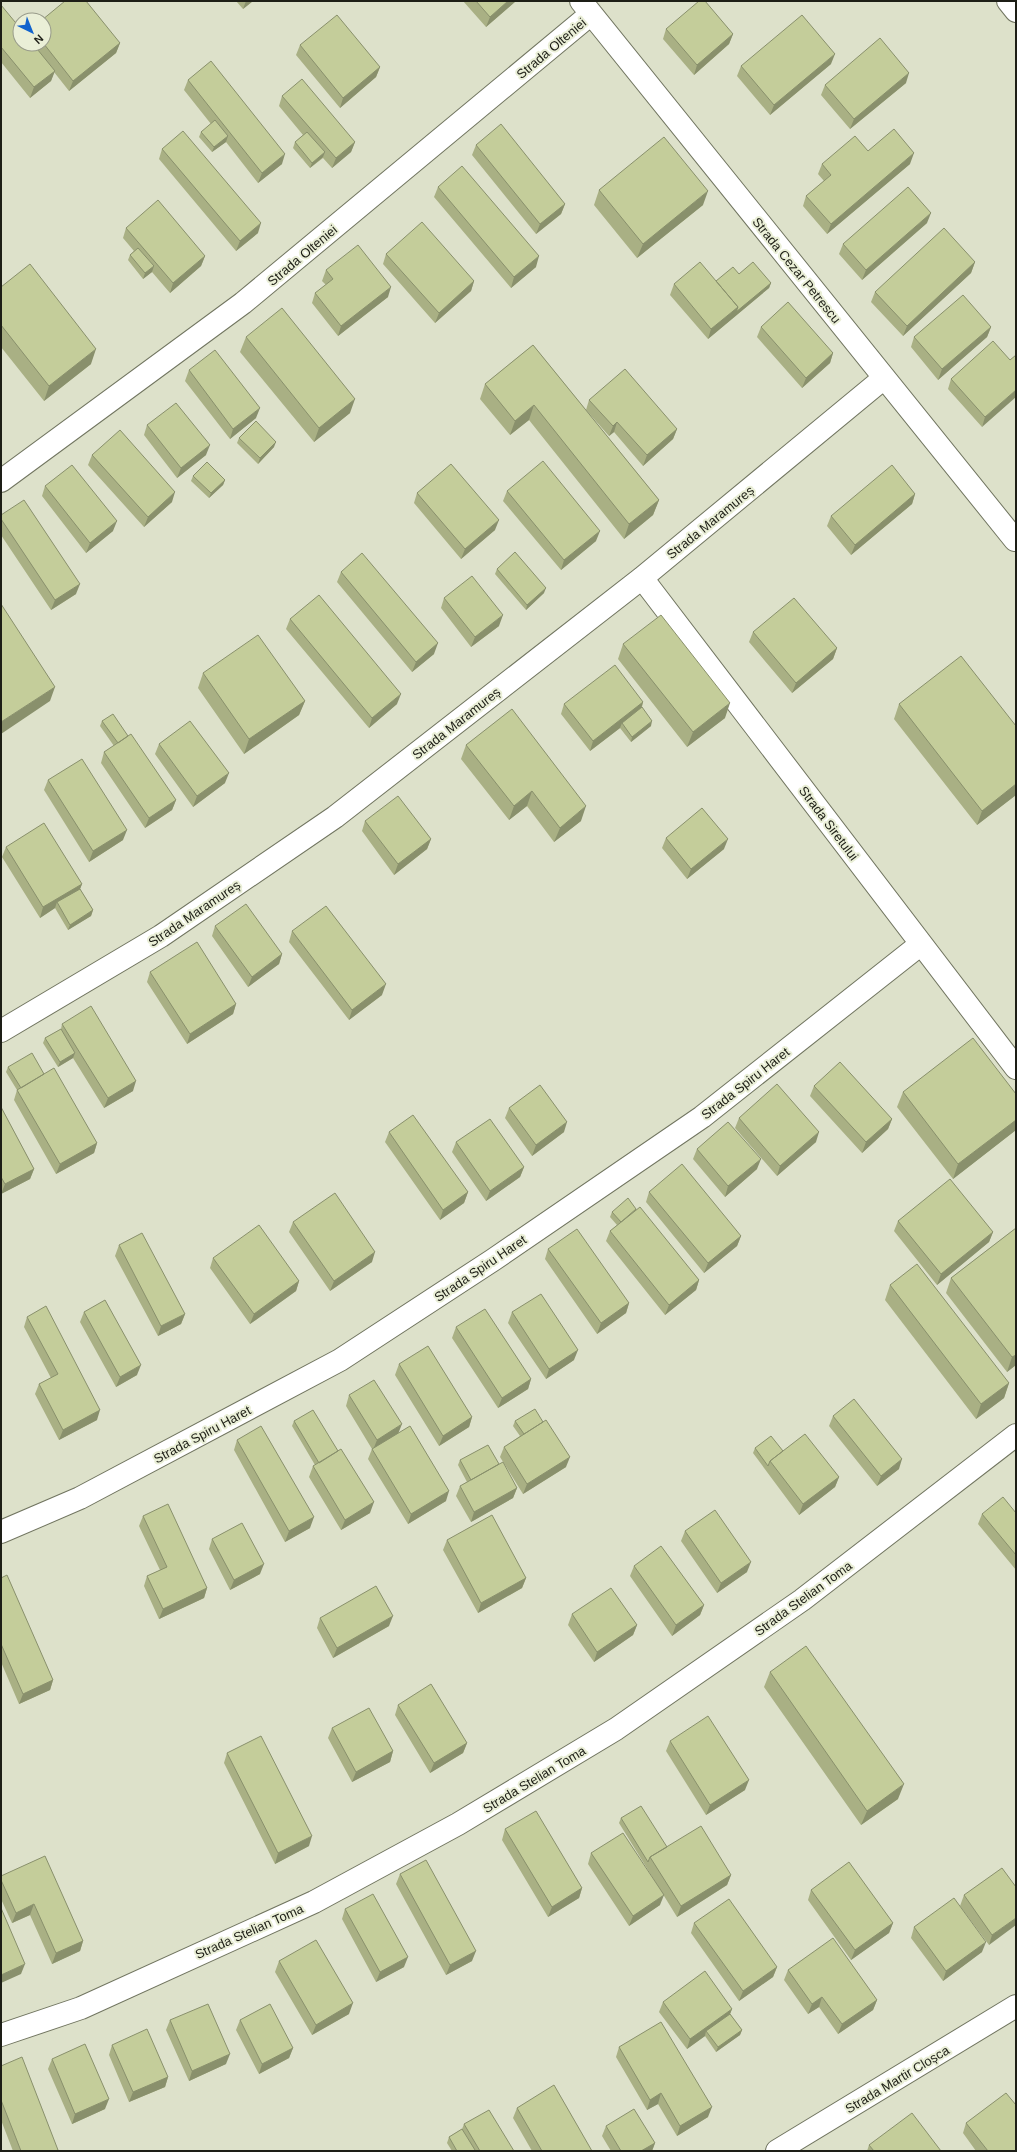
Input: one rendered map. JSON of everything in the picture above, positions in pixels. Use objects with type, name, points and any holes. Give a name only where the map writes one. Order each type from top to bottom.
[{"type":"street","points":[[1008,1],[1016,11]]},
{"type":"street","name":"Strada Cezar Petrescu","points":[[586,8],[1015,540]]},
{"type":"street","name":"Strada Olteniei","points":[[1,481],[243,303],[586,8]]},
{"type":"street","name":"Strada Maramureș","points":[[1,1031],[161,936],[335,817],[642,578],[884,378]]},
{"type":"street","name":"Strada Siretului","points":[[642,578],[921,944],[1014,1060]]},
{"type":"street","name":"Strada Spiru Haret","points":[[1,1532],[80,1498],[340,1360],[499,1256],[702,1117],[921,944]]},
{"type":"street","name":"Strada Stelian Toma","points":[[1,2035],[81,2008],[314,1902],[458,1824],[616,1729],[802,1600],[1016,1435]]},
{"type":"street","name":"Strada Martir Cloșca","points":[[777,2151],[1016,2006]]},
{"type":"building","points":[[65,1],[86,1],[120,43],[73,81],[50,52],[52,52],[52,12]]},
{"type":"building","points":[[476,1],[508,1],[490,17]]},
{"type":"building","points":[[699,1],[705,1],[733,34],[697,65],[666,29]]},
{"type":"building","points":[[1,5],[12,18],[12,52],[40,52],[55,71],[34,87],[1,47]]},
{"type":"building","points":[[337,15],[380,67],[343,98],[300,45]]},
{"type":"building","points":[[802,15],[835,54],[774,105],[741,66]]},
{"type":"building","points":[[880,38],[909,73],[854,119],[825,85]]},
{"type":"building","points":[[211,61],[285,154],[262,173],[188,80]]},
{"type":"building","points":[[302,79],[355,142],[336,158],[282,96]]},
{"type":"building","points":[[215,120],[228,136],[214,147],[201,132]]},
{"type":"building","points":[[501,124],[565,204],[540,224],[476,145]]},
{"type":"building","points":[[894,129],[914,153],[831,224],[806,196],[831,175],[822,164],[855,136],[868,151]]},
{"type":"building","points":[[183,131],[261,223],[240,241],[162,149]]},
{"type":"building","points":[[307,132],[325,152],[312,163],[295,142]]},
{"type":"building","points":[[664,137],[708,191],[643,244],[599,190]]},
{"type":"building","points":[[462,166],[539,256],[514,277],[438,187]]},
{"type":"building","points":[[908,187],[931,213],[866,270],[843,244]]},
{"type":"building","points":[[158,200],[205,256],[173,283],[126,228]]},
{"type":"building","points":[[422,222],[474,281],[439,313],[386,254]]},
{"type":"building","points":[[944,228],[975,262],[907,326],[875,292]]},
{"type":"building","points":[[358,245],[391,287],[341,326],[315,293],[333,279],[326,270]]},
{"type":"building","points":[[138,248],[154,266],[145,273],[130,255]]},
{"type":"building","points":[[700,262],[738,307],[711,329],[674,284]]},
{"type":"building","points":[[753,262],[771,283],[736,312],[738,307],[716,281],[733,267],[739,274]]},
{"type":"building","points":[[30,264],[96,349],[49,386],[1,325],[1,287]]},
{"type":"building","points":[[963,295],[991,327],[942,369],[914,337]]},
{"type":"building","points":[[788,302],[833,353],[806,378],[761,327]]},
{"type":"building","points":[[282,308],[355,399],[319,428],[246,337]]},
{"type":"building","points":[[993,341],[1010,360],[1016,355],[1016,390],[985,417],[951,379]]},
{"type":"building","points":[[533,345],[659,500],[629,524],[534,405],[515,421],[485,384]]},
{"type":"building","points":[[215,350],[260,408],[233,429],[189,370]]},
{"type":"building","points":[[625,369],[677,429],[647,455],[617,422],[613,426],[589,400]]},
{"type":"building","points":[[176,403],[210,445],[181,468],[147,425]]},
{"type":"building","points":[[256,421],[276,442],[260,458],[239,438]]},
{"type":"building","points":[[120,430],[175,492],[148,517],[92,455]]},
{"type":"building","points":[[543,461],[600,531],[564,560],[507,491]]},
{"type":"building","points":[[207,462],[225,480],[211,493],[193,476]]},
{"type":"building","points":[[451,464],[499,520],[465,549],[417,493]]},
{"type":"building","points":[[72,465],[117,521],[90,543],[45,486]]},
{"type":"building","points":[[892,465],[915,494],[855,545],[831,516]]},
{"type":"building","points":[[24,500],[80,584],[55,600],[1,519],[1,515]]},
{"type":"building","points":[[515,552],[546,588],[527,605],[497,569]]},
{"type":"building","points":[[362,553],[438,643],[416,662],[341,572]]},
{"type":"building","points":[[472,576],[503,615],[475,637],[444,598]]},
{"type":"building","points":[[319,595],[401,694],[372,718],[290,619]]},
{"type":"building","points":[[794,598],[837,648],[796,683],[753,632]]},
{"type":"building","points":[[1,604],[55,687],[1,722]]},
{"type":"building","points":[[661,615],[730,703],[693,732],[623,644]]},
{"type":"building","points":[[258,635],[305,701],[249,739],[203,673]]},
{"type":"building","points":[[961,656],[1016,726],[1016,784],[982,811],[899,704]]},
{"type":"building","points":[[615,665],[643,702],[593,741],[564,704]]},
{"type":"building","points":[[642,707],[652,721],[632,737],[622,723]]},
{"type":"building","points":[[512,709],[586,806],[560,828],[532,791],[514,806],[466,745]]},
{"type":"building","points":[[113,714],[128,736],[118,743],[102,721]]},
{"type":"building","points":[[190,721],[229,773],[197,796],[159,744]]},
{"type":"building","points":[[131,734],[176,800],[149,818],[104,752]]},
{"type":"building","points":[[82,759],[127,830],[93,851],[48,780]]},
{"type":"building","points":[[398,796],[431,839],[398,864],[365,821]]},
{"type":"building","points":[[702,808],[728,839],[691,869],[666,838]]},
{"type":"building","points":[[44,823],[82,884],[43,907],[6,847]]},
{"type":"building","points":[[80,889],[93,910],[70,925],[57,902]]},
{"type":"building","points":[[246,904],[282,954],[252,977],[215,926]]},
{"type":"building","points":[[326,906],[386,984],[352,1010],[292,931]]},
{"type":"building","points":[[197,942],[236,1004],[190,1034],[150,972]]},
{"type":"building","points":[[91,1006],[136,1081],[108,1098],[62,1024]]},
{"type":"building","points":[[61,1029],[75,1053],[60,1062],[45,1038]]},
{"type":"building","points":[[973,1038],[1016,1094],[1016,1120],[958,1164],[903,1092]]},
{"type":"building","points":[[32,1053],[44,1074],[21,1088],[8,1067]]},
{"type":"building","points":[[840,1062],[892,1119],[866,1142],[814,1086]]},
{"type":"building","points":[[54,1068],[97,1143],[60,1164],[17,1090]]},
{"type":"building","points":[[777,1084],[819,1132],[780,1166],[739,1118]]},
{"type":"building","points":[[540,1085],[567,1122],[536,1145],[509,1108]]},
{"type":"building","points":[[1,1107],[34,1169],[5,1184],[1,1177]]},
{"type":"building","points":[[413,1115],[468,1192],[443,1210],[389,1132]]},
{"type":"building","points":[[490,1119],[524,1167],[490,1191],[456,1142]]},
{"type":"building","points":[[728,1122],[761,1159],[728,1186],[697,1149]]},
{"type":"building","points":[[682,1164],[741,1236],[708,1263],[649,1192]]},
{"type":"building","points":[[950,1179],[993,1232],[941,1274],[898,1221]]},
{"type":"building","points":[[335,1193],[375,1252],[334,1281],[293,1222]]},
{"type":"building","points":[[628,1198],[636,1209],[621,1222],[612,1212]]},
{"type":"building","points":[[640,1207],[699,1280],[669,1305],[610,1231]]},
{"type":"building","points":[[259,1225],[299,1281],[254,1314],[213,1258]]},
{"type":"building","points":[[1016,1228],[1016,1355],[1012,1357],[951,1278]]},
{"type":"building","points":[[577,1229],[629,1303],[601,1323],[548,1249]]},
{"type":"building","points":[[142,1233],[185,1314],[161,1326],[119,1245]]},
{"type":"building","points":[[917,1264],[1009,1383],[981,1404],[890,1285]]},
{"type":"building","points":[[541,1294],[578,1350],[549,1369],[512,1312]]},
{"type":"building","points":[[105,1300],[141,1365],[120,1377],[84,1312]]},
{"type":"building","points":[[46,1306],[100,1410],[63,1430],[39,1384],[58,1374],[27,1317]]},
{"type":"building","points":[[485,1309],[531,1379],[502,1398],[456,1327]]},
{"type":"building","points":[[428,1346],[472,1417],[443,1436],[399,1364]]},
{"type":"building","points":[[374,1380],[402,1424],[377,1440],[349,1395]]},
{"type":"building","points":[[854,1399],[902,1459],[881,1476],[833,1416]]},
{"type":"building","points":[[535,1409],[543,1422],[524,1434],[515,1421]]},
{"type":"building","points":[[313,1410],[338,1451],[319,1463],[294,1421]]},
{"type":"building","points":[[546,1420],[570,1457],[527,1484],[504,1447]]},
{"type":"building","points":[[261,1426],[314,1517],[289,1531],[237,1440]]},
{"type":"building","points":[[410,1426],[449,1491],[411,1514],[372,1449]]},
{"type":"building","points":[[805,1434],[839,1477],[803,1504],[770,1461]]},
{"type":"building","points":[[771,1436],[783,1451],[770,1461],[768,1466],[755,1448]]},
{"type":"building","points":[[488,1445],[499,1464],[471,1480],[460,1460]]},
{"type":"building","points":[[341,1449],[374,1502],[345,1520],[313,1466]]},
{"type":"building","points":[[503,1462],[517,1488],[474,1512],[460,1486]]},
{"type":"building","points":[[1003,1497],[1016,1513],[1016,1555],[982,1514]]},
{"type":"building","points":[[168,1504],[207,1588],[163,1609],[147,1576],[167,1567],[143,1516]]},
{"type":"building","points":[[715,1510],[751,1562],[721,1583],[685,1531]]},
{"type":"building","points":[[492,1515],[526,1578],[481,1603],[447,1540]]},
{"type":"building","points":[[242,1523],[264,1564],[234,1580],[212,1539]]},
{"type":"building","points":[[661,1546],[704,1605],[676,1625],[634,1566]]},
{"type":"building","points":[[7,1575],[53,1680],[23,1694],[1,1644],[1,1578]]},
{"type":"building","points":[[376,1586],[393,1616],[337,1648],[320,1618]]},
{"type":"building","points":[[611,1588],[637,1625],[597,1652],[572,1614]]},
{"type":"building","points":[[806,1646],[904,1784],[867,1811],[770,1672]]},
{"type":"building","points":[[431,1684],[467,1743],[434,1763],[398,1705]]},
{"type":"building","points":[[369,1708],[393,1751],[356,1772],[332,1728]]},
{"type":"building","points":[[708,1716],[749,1780],[710,1805],[670,1741]]},
{"type":"building","points":[[261,1736],[312,1836],[278,1853],[227,1753]]},
{"type":"building","points":[[641,1806],[667,1847],[650,1857],[648,1862],[621,1818]]},
{"type":"building","points":[[536,1811],[582,1888],[552,1907],[505,1829]]},
{"type":"building","points":[[701,1826],[731,1875],[681,1906],[650,1857]]},
{"type":"building","points":[[623,1833],[664,1895],[633,1916],[591,1853]]},
{"type":"building","points":[[45,1856],[83,1941],[56,1953],[34,1904],[16,1913],[1,1880],[1,1876]]},
{"type":"building","points":[[426,1860],[476,1951],[450,1965],[400,1874]]},
{"type":"building","points":[[849,1862],[893,1923],[855,1950],[811,1890]]},
{"type":"building","points":[[1002,1868],[1016,1887],[1016,1918],[992,1935],[964,1895]]},
{"type":"building","points":[[373,1894],[408,1957],[380,1972],[345,1909]]},
{"type":"building","points":[[954,1898],[986,1942],[946,1971],[914,1927]]},
{"type":"building","points":[[729,1899],[777,1967],[743,1991],[694,1923]]},
{"type":"building","points":[[1,1908],[25,1964],[1,1975]]},
{"type":"building","points":[[833,1938],[877,2000],[842,2024],[822,1997],[812,2004],[788,1970]]},
{"type":"building","points":[[316,1940],[353,2003],[316,2025],[279,1961]]},
{"type":"building","points":[[705,1971],[732,2009],[690,2039],[663,2002]]},
{"type":"building","points":[[208,2004],[230,2054],[192,2071],[170,2020]]},
{"type":"building","points":[[270,2004],[293,2048],[262,2064],[240,2020]]},
{"type":"building","points":[[730,2014],[742,2030],[718,2047],[706,2031]]},
{"type":"building","points":[[661,2022],[712,2107],[680,2126],[661,2093],[650,2100],[619,2047]]},
{"type":"building","points":[[147,2029],[168,2077],[133,2092],[112,2045]]},
{"type":"building","points":[[85,2044],[109,2099],[75,2114],[52,2059]]},
{"type":"building","points":[[22,2057],[58,2150],[56,2151],[21,2151],[1,2100],[1,2066]]},
{"type":"building","points":[[554,2085],[592,2151],[542,2151],[517,2108]]},
{"type":"building","points":[[1006,2093],[1016,2105],[1016,2151],[988,2151],[966,2123]]},
{"type":"building","points":[[634,2109],[655,2143],[641,2151],[621,2151],[606,2126]]},
{"type":"building","points":[[489,2110],[514,2151],[480,2151],[464,2124]]},
{"type":"building","points":[[912,2113],[941,2151],[874,2151],[869,2145]]},
{"type":"building","points":[[462,2129],[475,2150],[474,2151],[457,2151],[449,2137]]}]
